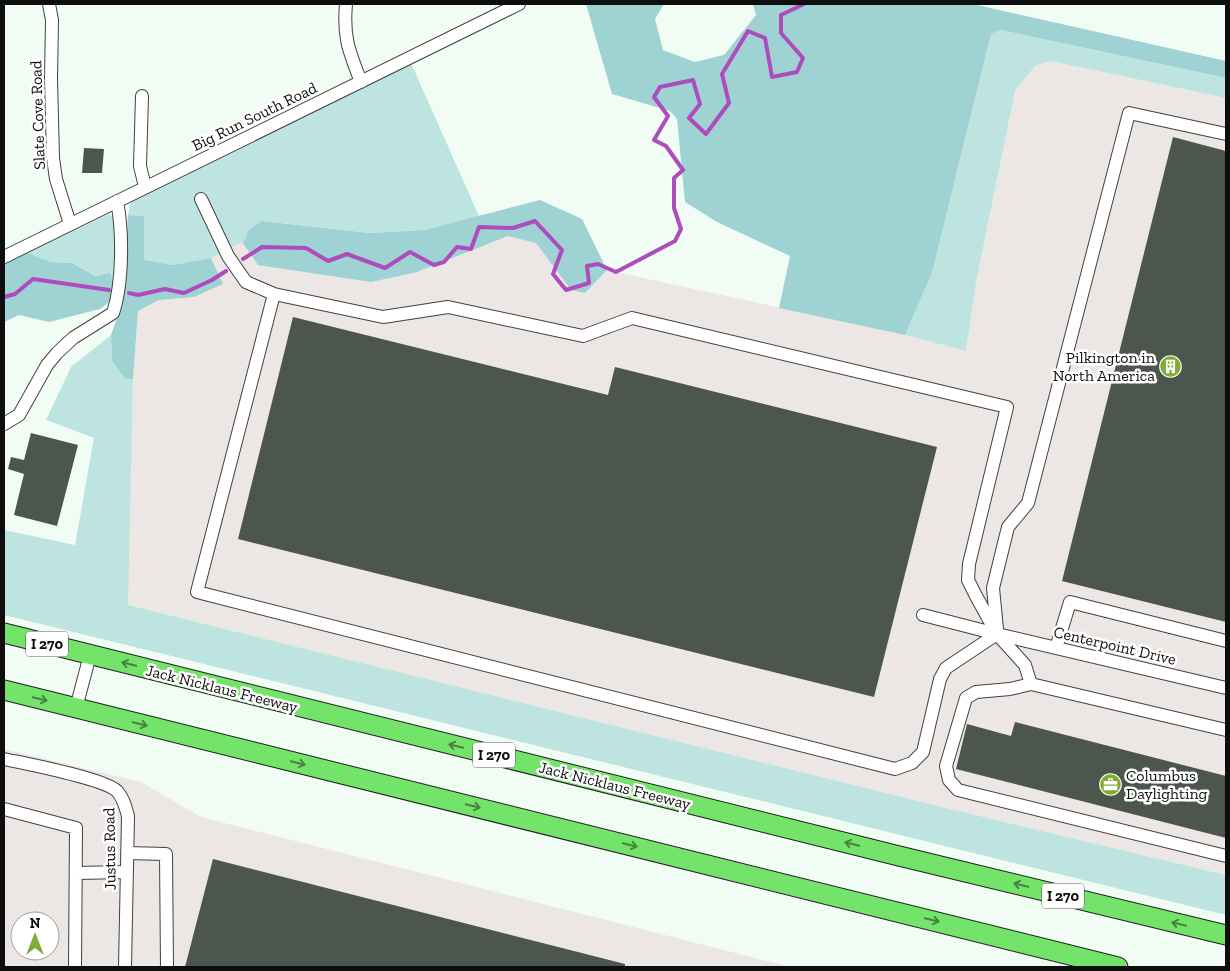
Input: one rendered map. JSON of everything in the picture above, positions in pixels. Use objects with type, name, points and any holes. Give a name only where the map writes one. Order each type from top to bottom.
[{"type":"highway","name":"Jack Nicklaus Freeway","points":[[4,633],[889,854],[1226,935]]},
{"type":"highway","points":[[4,690],[1118,967]]},
{"type":"street","name":"Slate Cove Road","points":[[49,4],[52,20],[53,158],[56,179],[70,224]]},
{"type":"street","points":[[346,4],[344,26],[348,47],[361,82]]},
{"type":"street","name":"Big Run South Road","points":[[4,257],[519,4]]},
{"type":"street","points":[[142,96],[140,166],[146,187]]},
{"type":"street","points":[[997,634],[993,588],[1008,527],[1028,503],[1129,113],[1226,134]]},
{"type":"street","points":[[201,200],[228,256],[246,282],[274,294],[382,317],[448,307],[583,336],[632,318],[1007,407],[969,564],[968,580],[997,634],[1025,665],[1032,684]]},
{"type":"street","points":[[4,424],[19,415],[47,365],[57,353],[73,338],[114,313],[118,298],[121,225],[118,201]]},
{"type":"street","points":[[274,294],[197,592],[895,770],[912,764],[923,752],[940,679],[946,668],[997,634]]},
{"type":"street","points":[[1056,648],[1070,602],[1226,641]]},
{"type":"street","name":"Centerpoint Drive","points":[[923,615],[1226,688]]},
{"type":"street","points":[[76,708],[90,654]]},
{"type":"street","points":[[1226,730],[1032,684],[1010,690],[976,692],[966,698],[946,766],[950,780],[958,790],[1226,856]]},
{"type":"street","name":"Justus Road","points":[[4,759],[95,781],[115,790],[124,800],[128,816],[125,967]]},
{"type":"street","points":[[4,809],[76,828],[75,967]]},
{"type":"street","points":[[127,853],[166,854],[167,967]]},
{"type":"street","points":[[76,873],[127,872]]},
{"type":"shaded area","points":[[586,4],[664,4],[655,19],[663,50],[695,62],[724,55],[756,15],[753,4],[973,4],[1226,61],[1226,78],[1001,30],[991,34],[932,273],[905,335],[779,308],[790,256],[717,222],[685,202],[677,119],[670,111],[612,94]]},
{"type":"shaded area","points":[[1001,30],[1226,78],[1226,98],[1050,61],[1035,66],[1015,91],[976,283],[966,351],[905,335],[932,273],[991,34]]},
{"type":"shaded area","points":[[1050,61],[1226,98],[1226,875],[934,805],[127,605],[133,379],[138,311],[159,300],[194,297],[223,284],[211,258],[242,242],[258,265],[417,272],[508,236],[536,243],[571,290],[585,292],[607,270],[905,335],[966,351],[976,283],[1015,91],[1035,66]]},
{"type":"shaded area","points":[[411,63],[479,216],[424,230],[370,233],[263,221],[249,229],[244,241],[211,258],[173,265],[143,260],[144,216],[128,215],[131,200]]},
{"type":"shaded area","points":[[540,200],[582,219],[607,270],[585,293],[571,290],[536,243],[508,236],[417,272],[371,282],[258,265],[242,242],[249,229],[262,221],[370,233],[424,230]]},
{"type":"shaded area","points":[[109,214],[117,220],[115,285],[72,263],[51,262],[28,253]]},
{"type":"shaded area","points":[[128,215],[144,216],[144,260],[173,265],[211,258],[223,284],[194,297],[159,300],[138,311],[133,379],[125,379],[112,361],[111,335],[123,301]]},
{"type":"shaded area","points":[[28,253],[51,262],[72,263],[96,276],[110,273],[115,285],[113,299],[100,309],[49,322],[19,315],[4,322],[4,264]]},
{"type":"shaded area","points":[[111,335],[112,361],[125,379],[133,379],[128,605],[934,805],[1226,875],[1226,915],[4,615],[4,530],[75,545],[94,438],[46,420],[71,367]]},
{"type":"shaded area","points":[[4,749],[141,782],[201,817],[791,967],[4,967]]},
{"type":"building","name":"Pilkington in North America","points":[[1173,137],[1226,151],[1226,622],[1062,581]]},
{"type":"building","points":[[84,148],[104,149],[102,173],[82,173]]},
{"type":"building","points":[[293,317],[608,395],[615,367],[937,447],[874,697],[238,539]]},
{"type":"building","points":[[31,433],[78,445],[57,526],[14,515],[24,474],[8,469],[11,457],[24,460]]},
{"type":"building","points":[[1015,722],[1226,776],[1226,838],[956,769],[967,724],[1011,736]]},
{"type":"building","points":[[213,859],[625,964],[625,967],[185,967]]},
{"type":"waterway","points":[[243,259],[262,247],[306,248],[328,261],[347,254],[385,268],[410,252],[434,265],[444,262],[457,247],[471,249],[479,227],[513,228],[535,221],[562,250],[553,274],[566,290],[589,283],[587,266],[598,264],[616,272],[675,241],[681,229],[674,208],[674,178],[683,170],[666,146],[654,140],[668,116],[654,97],[660,87],[693,80],[700,104],[689,118],[706,134],[729,103],[722,74],[748,31],[765,38],[772,77],[797,72],[803,58],[781,33],[781,15],[804,4]]},
{"type":"waterway","points":[[129,293],[138,295],[165,289],[184,293],[226,271]]},
{"type":"waterway","points":[[4,297],[15,294],[33,279],[109,290]]},
{"type":"place","name":"Pilkington in North America","points":[[1171,366]]},
{"type":"place","name":"Columbus Daylighting","points":[[1110,784]]}]
